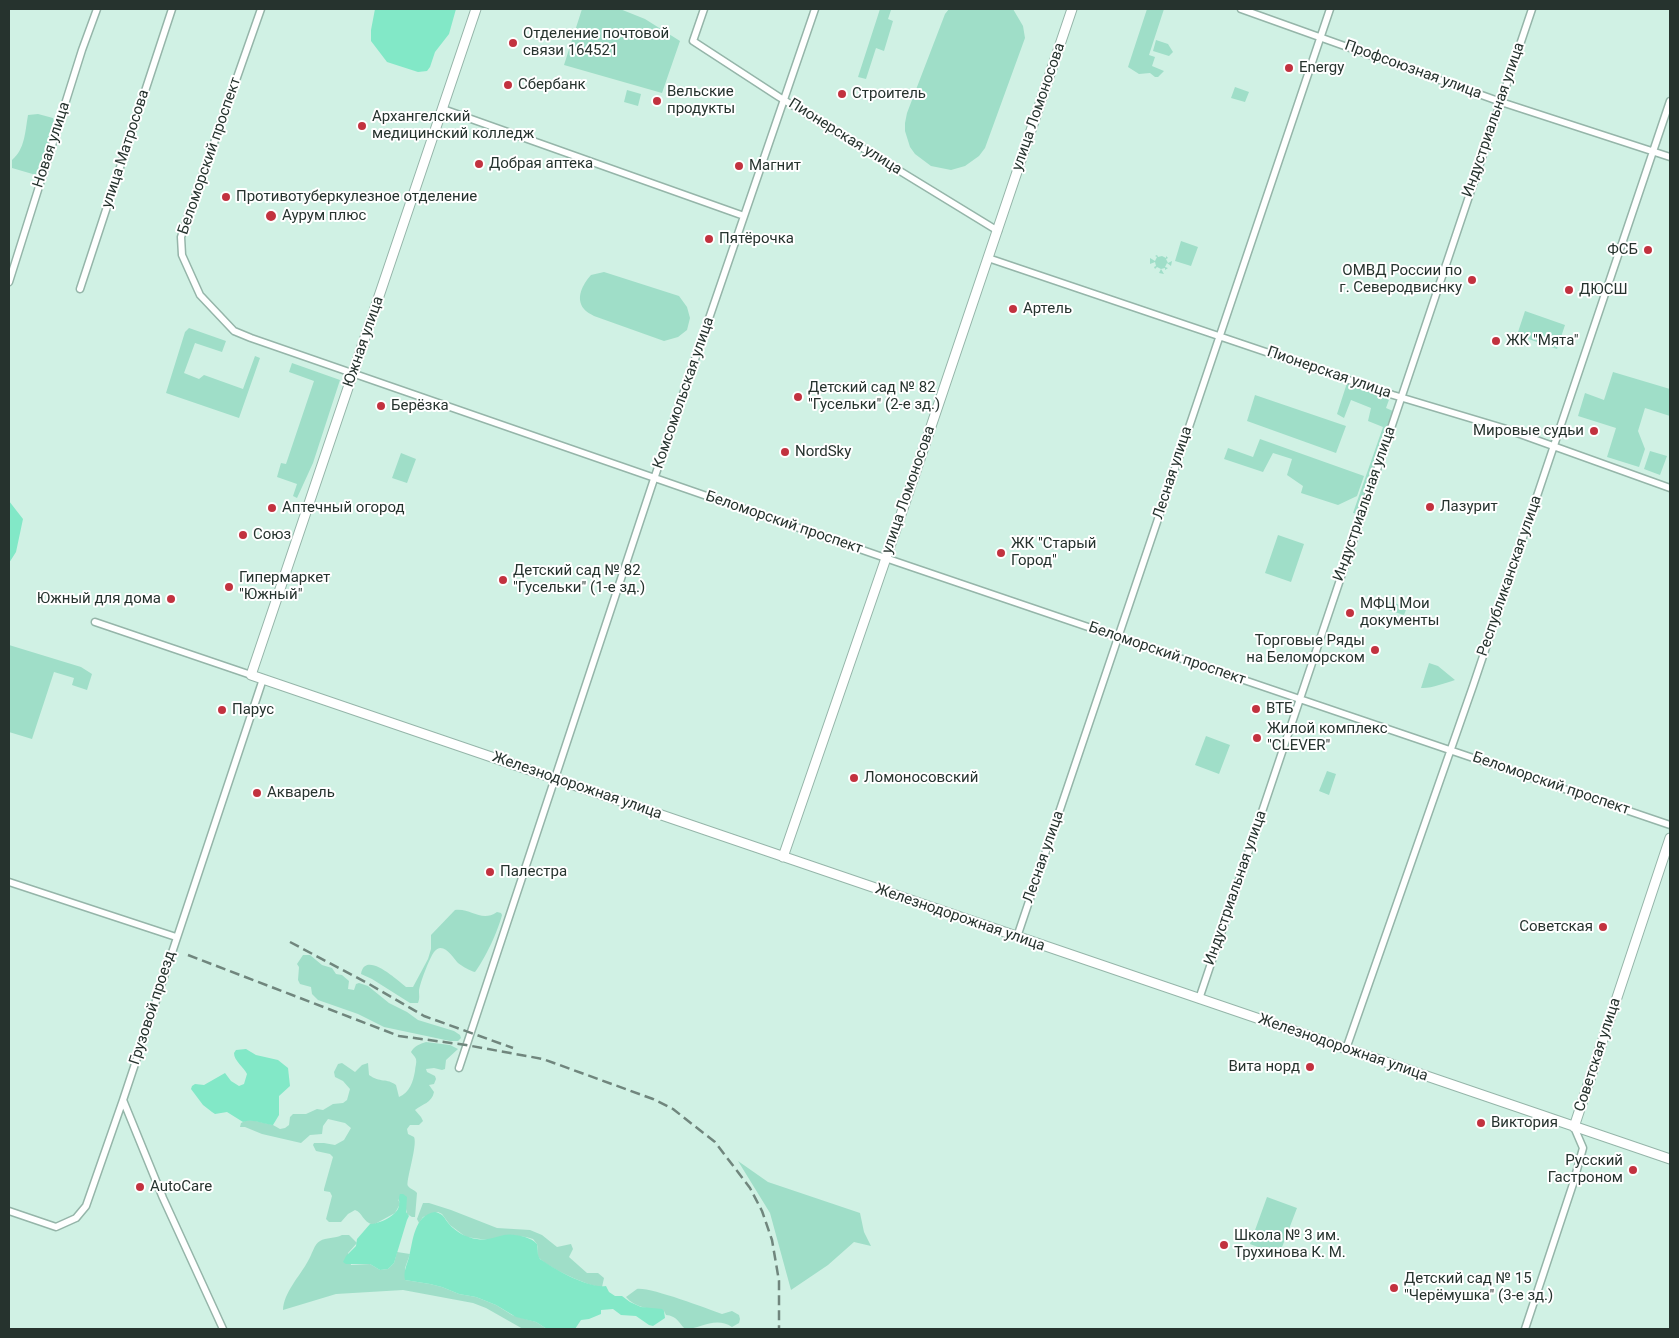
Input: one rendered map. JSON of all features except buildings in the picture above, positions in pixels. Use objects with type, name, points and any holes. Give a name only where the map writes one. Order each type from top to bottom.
[{"type":"main road","name":"Южная улица","points":[[251,675],[476,9]]},
{"type":"main road","name":"улица Ломоносова","points":[[783,857],[998,231],[1072,9]]},
{"type":"main road","name":"Железнодорожная улица","points":[[251,675],[1670,1159]]},
{"type":"main road","name":"Советская улица","points":[[1574,1127],[1670,838]]},
{"type":"street","name":"Новая улица","points":[[9,282],[82,50],[97,9]]},
{"type":"street","name":"улица Матросова","points":[[80,289],[172,9]]},
{"type":"street","name":"Беломорский проспект","points":[[260,9],[181,237],[182,254],[200,295],[234,331],[353,375],[886,559],[1670,824]]},
{"type":"street","name":"Пионерская улица","points":[[704,9],[693,41],[998,231]]},
{"type":"street","name":"Комсомольская улица","points":[[459,1068],[654,479],[816,9]]},
{"type":"street","name":"Профсоюзная улица","points":[[1241,9],[1501,102],[1670,157]]},
{"type":"street","name":"Лесная улица","points":[[1017,937],[1330,9]]},
{"type":"street","name":"Индустриальная улица","points":[[1199,999],[1532,9]]},
{"type":"street","name":"Республиканская улица","points":[[1346,1049],[1554,446],[1670,101]]},
{"type":"street","points":[[443,109],[744,216]]},
{"type":"street","name":"Пионерская улица","points":[[988,258],[1402,397],[1503,428],[1670,488]]},
{"type":"street","points":[[95,622],[251,675]]},
{"type":"street","name":"Грузовой проезд","points":[[9,1211],[56,1227],[76,1218],[86,1206],[263,679]]},
{"type":"street","points":[[9,882],[176,937]]},
{"type":"street","points":[[122,1100],[163,1198],[223,1329]]},
{"type":"street","name":"Советская улица","points":[[1525,1329],[1583,1148],[1574,1127]]},
{"type":"shaded area","points":[[375,9],[456,9],[449,34],[435,52],[430,67],[427,71],[418,72],[387,62],[371,41]]},
{"type":"shaded area","points":[[582,9],[620,9],[645,19],[680,41],[662,93],[564,65]]},
{"type":"shaded area","name":"Строитель","points":[[880,9],[891,10],[888,19],[893,21],[884,51],[876,48],[866,79],[858,77]]},
{"type":"shaded area","points":[[949,9],[1013,9],[1023,26],[1025,38],[985,148],[979,156],[965,166],[951,170],[931,166],[915,154],[910,147],[905,131],[907,113],[945,14]]},
{"type":"shaded area","points":[[1147,9],[1164,9],[1149,55],[1155,57],[1152,66],[1164,71],[1158,77],[1150,73],[1139,74],[1128,67]]},
{"type":"shaded area","points":[[1156,40],[1168,44],[1173,52],[1169,56],[1153,51]]},
{"type":"shaded area","points":[[1235,87],[1249,92],[1245,102],[1231,98]]},
{"type":"shaded area","points":[[627,90],[641,94],[638,106],[624,102]]},
{"type":"shaded area","points":[[38,114],[53,118],[55,125],[36,175],[12,168],[12,160],[20,151],[28,115]]},
{"type":"shaded area","points":[[1181,241],[1198,247],[1191,266],[1175,261]]},
{"type":"shaded area","points":[[1157,255],[1158,257],[1166,258],[1166,256],[1168,263],[1172,261],[1171,266],[1167,263],[1165,267],[1168,268],[1165,270],[1165,268],[1157,267],[1155,269],[1155,262],[1150,264],[1150,258],[1155,261],[1157,257],[1155,256]]},
{"type":"shaded area","points":[[604,272],[679,296],[687,307],[690,318],[687,330],[678,337],[664,341],[587,312],[581,305],[581,291],[591,275]]},
{"type":"shaded area","points":[[1525,311],[1565,325],[1557,349],[1517,335]]},
{"type":"shaded area","points":[[189,328],[226,341],[222,352],[195,343],[184,373],[199,379],[204,375],[243,389],[255,356],[260,358],[239,418],[166,393],[185,332]]},
{"type":"shaded area","points":[[292,363],[340,380],[313,463],[297,498],[293,496],[297,484],[277,477],[281,463],[286,464],[314,381],[289,372]]},
{"type":"shaded area","points":[[1613,372],[1670,389],[1670,416],[1645,408],[1638,431],[1645,449],[1639,467],[1607,457],[1616,428],[1578,416],[1585,393],[1604,400]]},
{"type":"shaded area","points":[[1347,383],[1390,397],[1386,408],[1393,411],[1358,514],[1353,513],[1383,427],[1368,421],[1371,408],[1351,400],[1344,418],[1337,414]]},
{"type":"shaded area","points":[[1255,395],[1346,426],[1336,453],[1247,421]]},
{"type":"shaded area","points":[[1260,439],[1364,476],[1357,496],[1338,505],[1301,493],[1303,486],[1287,475],[1292,459],[1273,453],[1263,472],[1224,459],[1228,448],[1253,457]]},
{"type":"shaded area","points":[[1650,451],[1667,456],[1660,475],[1644,469]]},
{"type":"shaded area","points":[[401,453],[416,459],[407,483],[392,478]]},
{"type":"shaded area","points":[[9,501],[23,519],[16,552],[9,563]]},
{"type":"shaded area","points":[[1278,535],[1304,544],[1291,582],[1265,573]]},
{"type":"shaded area","points":[[1384,600],[1407,607],[1404,615],[1382,608]]},
{"type":"shaded area","points":[[9,645],[81,667],[92,674],[87,690],[72,685],[74,678],[54,672],[32,739],[9,732]]},
{"type":"shaded area","points":[[1429,663],[1438,666],[1455,680],[1433,687],[1421,688]]},
{"type":"shaded area","points":[[1206,736],[1230,745],[1219,774],[1195,765]]},
{"type":"shaded area","points":[[1327,771],[1336,774],[1329,795],[1319,791]]},
{"type":"shaded area","points":[[455,910],[481,916],[497,912],[502,915],[491,945],[475,972],[468,970],[458,963],[444,949],[437,949],[427,965],[419,991],[418,1003],[410,1003],[361,974],[364,967],[368,965],[375,966],[389,973],[406,987],[413,987],[428,959],[431,949],[431,935]]},
{"type":"shaded area","points":[[303,955],[310,955],[322,965],[332,968],[336,974],[342,975],[349,981],[348,989],[354,990],[356,984],[359,983],[368,986],[389,1003],[418,1020],[454,1031],[461,1038],[458,1041],[450,1041],[384,1027],[358,1014],[318,1000],[312,994],[311,987],[300,984],[298,980],[299,967],[297,964]]},
{"type":"shaded area","points":[[426,1042],[450,1045],[458,1049],[446,1060],[445,1069],[426,1069],[436,1079],[434,1084],[429,1085],[434,1092],[433,1096],[415,1110],[423,1121],[419,1125],[410,1125],[407,1129],[408,1134],[414,1137],[415,1141],[408,1186],[417,1193],[415,1217],[407,1214],[406,1209],[398,1199],[400,1204],[395,1213],[373,1225],[355,1210],[348,1214],[341,1222],[329,1222],[326,1219],[332,1196],[330,1192],[324,1191],[324,1189],[333,1157],[330,1154],[316,1151],[313,1145],[314,1143],[324,1143],[335,1145],[344,1140],[351,1128],[345,1123],[328,1119],[323,1126],[322,1134],[310,1135],[301,1143],[240,1127],[241,1123],[247,1120],[273,1125],[280,1129],[285,1128],[289,1125],[290,1117],[293,1114],[306,1114],[317,1109],[323,1110],[333,1104],[343,1103],[347,1100],[350,1089],[343,1081],[335,1077],[334,1072],[338,1064],[342,1063],[355,1072],[362,1065],[368,1063],[369,1075],[396,1085],[399,1097],[408,1089],[413,1079],[416,1060],[411,1052],[419,1044]]},
{"type":"shaded area","points":[[246,1049],[256,1055],[278,1060],[288,1068],[290,1086],[279,1096],[279,1115],[273,1125],[254,1121],[243,1122],[227,1112],[215,1114],[203,1105],[191,1089],[195,1084],[204,1085],[225,1073],[231,1081],[239,1086],[244,1084],[247,1074],[234,1056],[234,1053],[236,1050]]},
{"type":"shaded area","points":[[738,1161],[768,1182],[860,1213],[864,1232],[871,1246],[854,1242],[828,1265],[791,1290],[770,1213]]},
{"type":"shaded area","points":[[400,1194],[407,1197],[406,1212],[409,1216],[394,1263],[388,1269],[380,1270],[370,1264],[346,1264],[343,1262],[356,1246],[357,1239],[370,1224],[383,1221],[398,1210]]},
{"type":"shaded area","points":[[1267,1197],[1297,1208],[1279,1255],[1250,1244]]},
{"type":"shaded area","points":[[423,1203],[451,1210],[497,1228],[530,1230],[542,1235],[557,1247],[571,1244],[573,1249],[569,1257],[587,1273],[598,1273],[604,1278],[602,1287],[578,1280],[548,1265],[538,1256],[537,1244],[533,1239],[508,1235],[488,1240],[466,1237],[450,1225],[442,1214],[438,1212],[423,1217],[419,1223],[417,1219]]},
{"type":"shaded area","points":[[435,1212],[442,1215],[455,1230],[469,1237],[484,1240],[512,1235],[531,1239],[537,1244],[540,1259],[554,1268],[581,1281],[606,1286],[609,1292],[615,1296],[622,1296],[641,1307],[662,1309],[665,1318],[653,1326],[636,1316],[621,1315],[613,1309],[601,1310],[601,1314],[581,1320],[575,1329],[547,1329],[536,1322],[516,1317],[496,1305],[476,1297],[459,1294],[430,1284],[405,1280],[405,1271],[413,1237],[419,1223],[428,1214]]},
{"type":"shaded area","points":[[342,1235],[349,1235],[357,1243],[348,1253],[351,1265],[370,1264],[380,1270],[388,1269],[394,1263],[397,1252],[410,1254],[405,1268],[405,1280],[430,1284],[459,1294],[476,1297],[496,1305],[512,1315],[536,1322],[547,1329],[523,1329],[486,1308],[473,1303],[403,1290],[336,1294],[283,1310],[289,1291],[318,1242]]},
{"type":"shaded area","points":[[637,1289],[665,1294],[722,1314],[732,1311],[739,1315],[739,1323],[732,1327],[726,1324],[714,1323],[685,1329],[675,1318],[666,1315],[664,1311],[644,1307],[630,1301],[626,1297]]},
{"type":"railway","points":[[290,942],[424,1016],[513,1048]]},
{"type":"railway","points":[[188,955],[399,1036],[466,1045],[543,1059],[653,1099],[673,1109],[715,1142],[750,1188],[762,1211],[772,1240],[779,1281],[779,1329]]},
{"type":"place","name":"Отделение почтовой связи 164521","points":[[513,43]]},
{"type":"place","name":"Energy","points":[[1289,68]]},
{"type":"place","name":"Сбербанк","points":[[508,85]]},
{"type":"place","name":"Строитель","points":[[842,94]]},
{"type":"place","name":"Вельские продукты","points":[[657,101]]},
{"type":"place","name":"Архангелский медицинский колледж","points":[[362,126]]},
{"type":"place","name":"Добрая аптека","points":[[479,164]]},
{"type":"place","name":"Магнит","points":[[739,166]]},
{"type":"place","name":"Противотуберкулезное отделение","points":[[226,197]]},
{"type":"place","name":"Аурум плюс","points":[[271,216]]},
{"type":"place","name":"Пятёрочка","points":[[709,239]]},
{"type":"place","name":"ФСБ","points":[[1648,250]]},
{"type":"place","name":"ОМВД России по г. Северодвиснку","points":[[1472,280]]},
{"type":"place","name":"ДЮСШ","points":[[1569,290]]},
{"type":"place","name":"Артель","points":[[1013,309]]},
{"type":"place","name":"ЖК \"Мята\"","points":[[1496,341]]},
{"type":"place","name":"Детский сад № 82 \"Гусельки\" (2-е зд.)","points":[[798,397]]},
{"type":"place","name":"Берёзка","points":[[381,406]]},
{"type":"place","name":"Мировые судьи","points":[[1594,431]]},
{"type":"place","name":"NordSky","points":[[785,452]]},
{"type":"place","name":"Лазурит","points":[[1430,507]]},
{"type":"place","name":"Аптечный огород","points":[[272,508]]},
{"type":"place","name":"Союз","points":[[243,535]]},
{"type":"place","name":"ЖК \"Старый Город\"","points":[[1001,553]]},
{"type":"place","name":"Детский сад № 82 \"Гусельки\" (1-е зд.)","points":[[503,580]]},
{"type":"place","name":"Гипермаркет \"Южный\"","points":[[229,587]]},
{"type":"place","name":"Южный для дома","points":[[171,599]]},
{"type":"place","name":"МФЦ Мои документы","points":[[1350,613]]},
{"type":"place","name":"Торговые Ряды на Беломорском","points":[[1375,650]]},
{"type":"place","name":"ВТБ","points":[[1256,709]]},
{"type":"place","name":"Парус","points":[[222,710]]},
{"type":"place","name":"Жилой комплекс \"СLEVER\"","points":[[1257,738]]},
{"type":"place","name":"Ломоносовский","points":[[854,778]]},
{"type":"place","name":"Акварель","points":[[257,793]]},
{"type":"place","name":"Палестра","points":[[490,872]]},
{"type":"place","name":"Советская","points":[[1603,927]]},
{"type":"place","name":"Вита норд","points":[[1310,1067]]},
{"type":"place","name":"Виктория","points":[[1481,1123]]},
{"type":"place","name":"Русский Гастроном","points":[[1633,1170]]},
{"type":"place","name":"AutoCare","points":[[140,1187]]},
{"type":"place","name":"Школа № 3 им. Трухинова К. М.","points":[[1224,1245]]},
{"type":"place","name":"Детский сад № 15 \"Черёмушка\" (3-е зд.)","points":[[1394,1288]]}]
